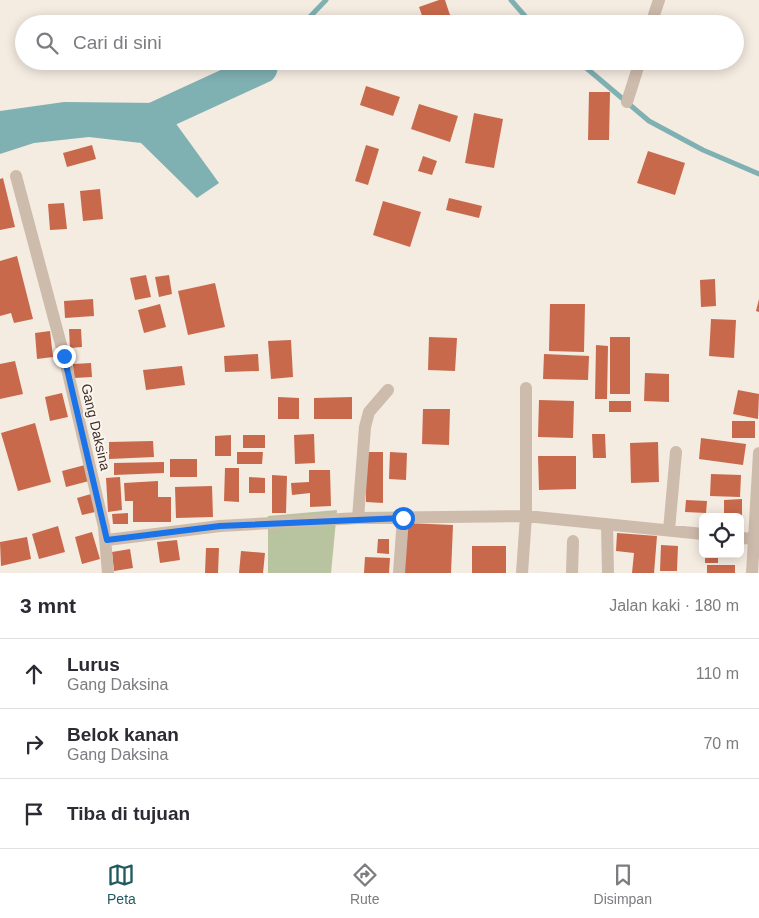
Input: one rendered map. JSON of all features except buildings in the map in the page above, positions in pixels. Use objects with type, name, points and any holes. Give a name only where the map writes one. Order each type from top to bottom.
[{"type":"street","points":[[654,15],[659,0]]},
{"type":"street","points":[[627,102],[637,70]]},
{"type":"street","name":"Gang Daksina","points":[[16,176],[64,356],[107,540],[108,573]]},
{"type":"street","points":[[522,573],[526,516],[526,388]]},
{"type":"street","points":[[358,518],[367,420],[369,412],[388,390]]},
{"type":"street","points":[[669,530],[676,452]]},
{"type":"street","points":[[752,573],[757,539],[759,453]]},
{"type":"street","points":[[107,540],[220,526],[358,518],[526,516],[699,534]]},
{"type":"street","points":[[399,573],[403,518]]},
{"type":"street","points":[[607,524],[608,573]]},
{"type":"street","points":[[744,538],[757,539]]},
{"type":"street","points":[[572,573],[573,541]]},
{"type":"green space","points":[[337,510],[331,573],[268,573],[268,516]]},
{"type":"water","points":[[64,102],[161,103],[219,183],[197,198],[141,143],[89,137],[34,143],[0,154],[0,111]]},
{"type":"waterway","points":[[312,15],[326,0]]},
{"type":"waterway","points":[[511,0],[524,15]]},
{"type":"waterway","points":[[128,124],[138,125],[258,70]]},
{"type":"waterway","points":[[589,70],[649,121],[703,150],[759,174]]},
{"type":"route","points":[[64,356],[107,540],[220,526],[358,518],[403,518]]}]
